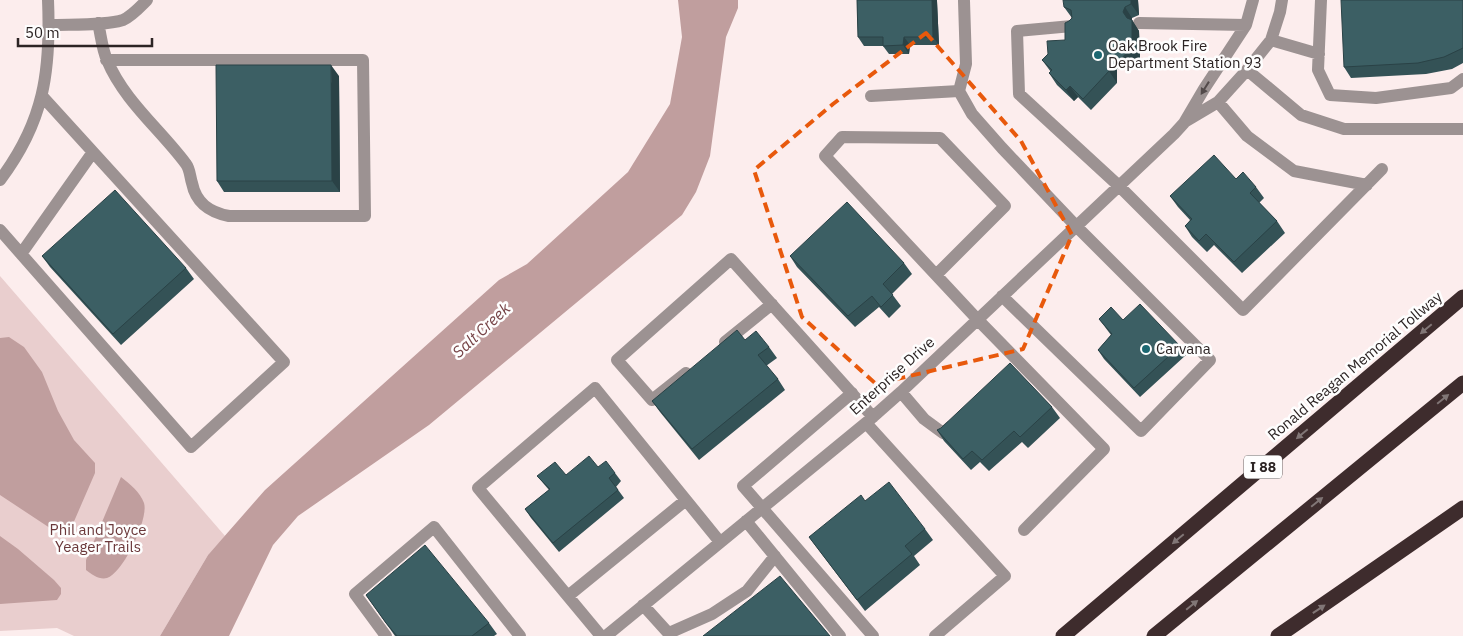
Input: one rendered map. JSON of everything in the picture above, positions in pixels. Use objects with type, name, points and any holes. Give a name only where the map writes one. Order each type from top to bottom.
[{"type":"highway","name":"Ronald Reagan Memorial Tollway","points":[[1063,636],[1463,297]]},
{"type":"highway","points":[[1154,636],[1463,382]]},
{"type":"highway","points":[[1278,636],[1463,508]]},
{"type":"street","points":[[0,180],[14,162],[30,132],[42,96],[48,66],[48,0]]},
{"type":"street","points":[[49,25],[98,23],[124,19],[147,0]]},
{"type":"street","name":"Enterprise Drive","points":[[606,635],[870,420],[1119,186],[1184,122],[1246,25],[1253,0]]},
{"type":"street","name":"Enterprise Drive","points":[[1184,122],[1218,102],[1247,70],[1271,40],[1282,0]]},
{"type":"street","points":[[1321,0],[1318,70],[1330,95],[1376,98],[1451,88],[1463,79]]},
{"type":"street","points":[[964,1],[966,64],[959,90],[972,114],[1076,226],[1210,360],[1141,431],[1002,296]]},
{"type":"street","points":[[98,23],[106,60],[118,81],[188,166],[194,193],[205,207],[215,214],[229,216],[365,216],[363,60],[106,60]]},
{"type":"street","points":[[1139,23],[1246,25]]},
{"type":"street","points":[[1072,26],[1018,31],[1020,94],[1119,186],[1243,310],[1382,169]]},
{"type":"street","points":[[1271,40],[1318,54]]},
{"type":"street","points":[[1247,70],[1301,115],[1344,129],[1463,129]]},
{"type":"street","points":[[870,96],[959,90]]},
{"type":"street","points":[[0,230],[191,447],[284,362],[42,96]]},
{"type":"street","points":[[1218,102],[1247,136],[1294,171],[1367,185]]},
{"type":"street","points":[[936,275],[1005,206],[940,138],[842,137],[825,156],[936,275],[978,320],[1016,366],[1104,449],[1024,530]]},
{"type":"street","points":[[21,254],[93,152]]},
{"type":"street","points":[[697,364],[652,400],[617,360],[731,259],[852,393],[870,420],[1005,576],[935,636]]},
{"type":"street","points":[[712,352],[772,304]]},
{"type":"street","points":[[606,635],[568,596],[478,488],[595,388],[720,542]]},
{"type":"street","points":[[901,392],[924,419],[944,433],[957,420]]},
{"type":"street","points":[[852,393],[743,486],[873,636]]},
{"type":"street","points":[[568,596],[686,500]]},
{"type":"street","points":[[746,521],[840,636]]},
{"type":"street","points":[[386,636],[355,594],[434,527],[520,636]]},
{"type":"street","points":[[643,605],[670,635],[712,614],[747,591],[775,556]]},
{"type":"highlighted area","points":[[926,33],[1021,141],[1072,235],[1023,349],[876,384],[802,317],[754,170],[833,104]]},
{"type":"green space","name":"Phil and Joyce Yeager Trails","points":[[0,276],[225,536],[208,555],[160,636],[74,636],[57,628],[0,631]]},
{"type":"water","name":"Salt Creek","points":[[678,0],[738,0],[738,8],[726,37],[710,156],[696,192],[682,215],[429,425],[298,516],[273,545],[229,636],[160,636],[208,555],[265,490],[499,280],[527,264],[628,172],[670,104],[682,37]]},
{"type":"water","points":[[9,337],[24,347],[42,372],[58,411],[74,440],[95,463],[95,473],[69,533],[56,532],[0,495],[0,338]]},
{"type":"water","points":[[121,477],[140,495],[145,511],[139,532],[127,556],[113,574],[107,578],[102,578],[86,570],[86,560]]},
{"type":"water","points":[[0,536],[54,580],[61,588],[61,594],[57,600],[0,604]]},
{"type":"building","points":[[857,0],[932,0],[933,37],[904,37],[903,45],[883,46],[883,37],[858,37]]},
{"type":"building","name":"Oak Brook Fire Department Station 93","points":[[1063,0],[1131,0],[1131,4],[1125,7],[1123,12],[1127,18],[1132,20],[1132,47],[1121,59],[1109,58],[1109,71],[1083,99],[1070,86],[1066,90],[1049,73],[1052,70],[1042,60],[1048,54],[1047,41],[1065,40],[1065,23],[1072,18],[1071,10],[1064,7]]},
{"type":"building","points":[[1341,0],[1463,0],[1463,48],[1444,57],[1418,63],[1344,67]]},
{"type":"building","points":[[216,65],[331,65],[332,181],[217,181]]},
{"type":"building","points":[[1214,155],[1236,179],[1243,172],[1256,187],[1250,193],[1277,221],[1234,262],[1206,234],[1199,241],[1185,226],[1192,219],[1170,196]]},
{"type":"building","points":[[115,190],[186,268],[113,334],[42,256]]},
{"type":"building","points":[[847,202],[904,263],[883,284],[893,295],[881,307],[872,296],[848,316],[790,256]]},
{"type":"building","name":"Carvana","points":[[1140,304],[1180,346],[1134,388],[1098,350],[1112,334],[1099,319],[1111,307],[1123,320]]},
{"type":"building","points":[[737,330],[745,340],[756,331],[769,347],[758,355],[778,379],[692,449],[652,401]]},
{"type":"building","points":[[1010,363],[1052,407],[1020,437],[1014,431],[982,460],[972,451],[963,459],[937,430]]},
{"type":"building","points":[[589,456],[598,467],[606,461],[615,473],[609,478],[618,490],[553,543],[525,509],[550,489],[537,476],[555,462],[566,475]]},
{"type":"building","points":[[889,482],[925,529],[905,546],[912,554],[857,600],[809,537],[861,495],[865,501]]},
{"type":"building","points":[[425,545],[489,623],[472,636],[397,636],[366,595]]},
{"type":"building","points":[[780,576],[830,636],[703,636]]},
{"type":"place","name":"Oak Brook Fire Department Station 93","points":[[1098,55]]},
{"type":"place","name":"Carvana","points":[[1146,349]]}]
